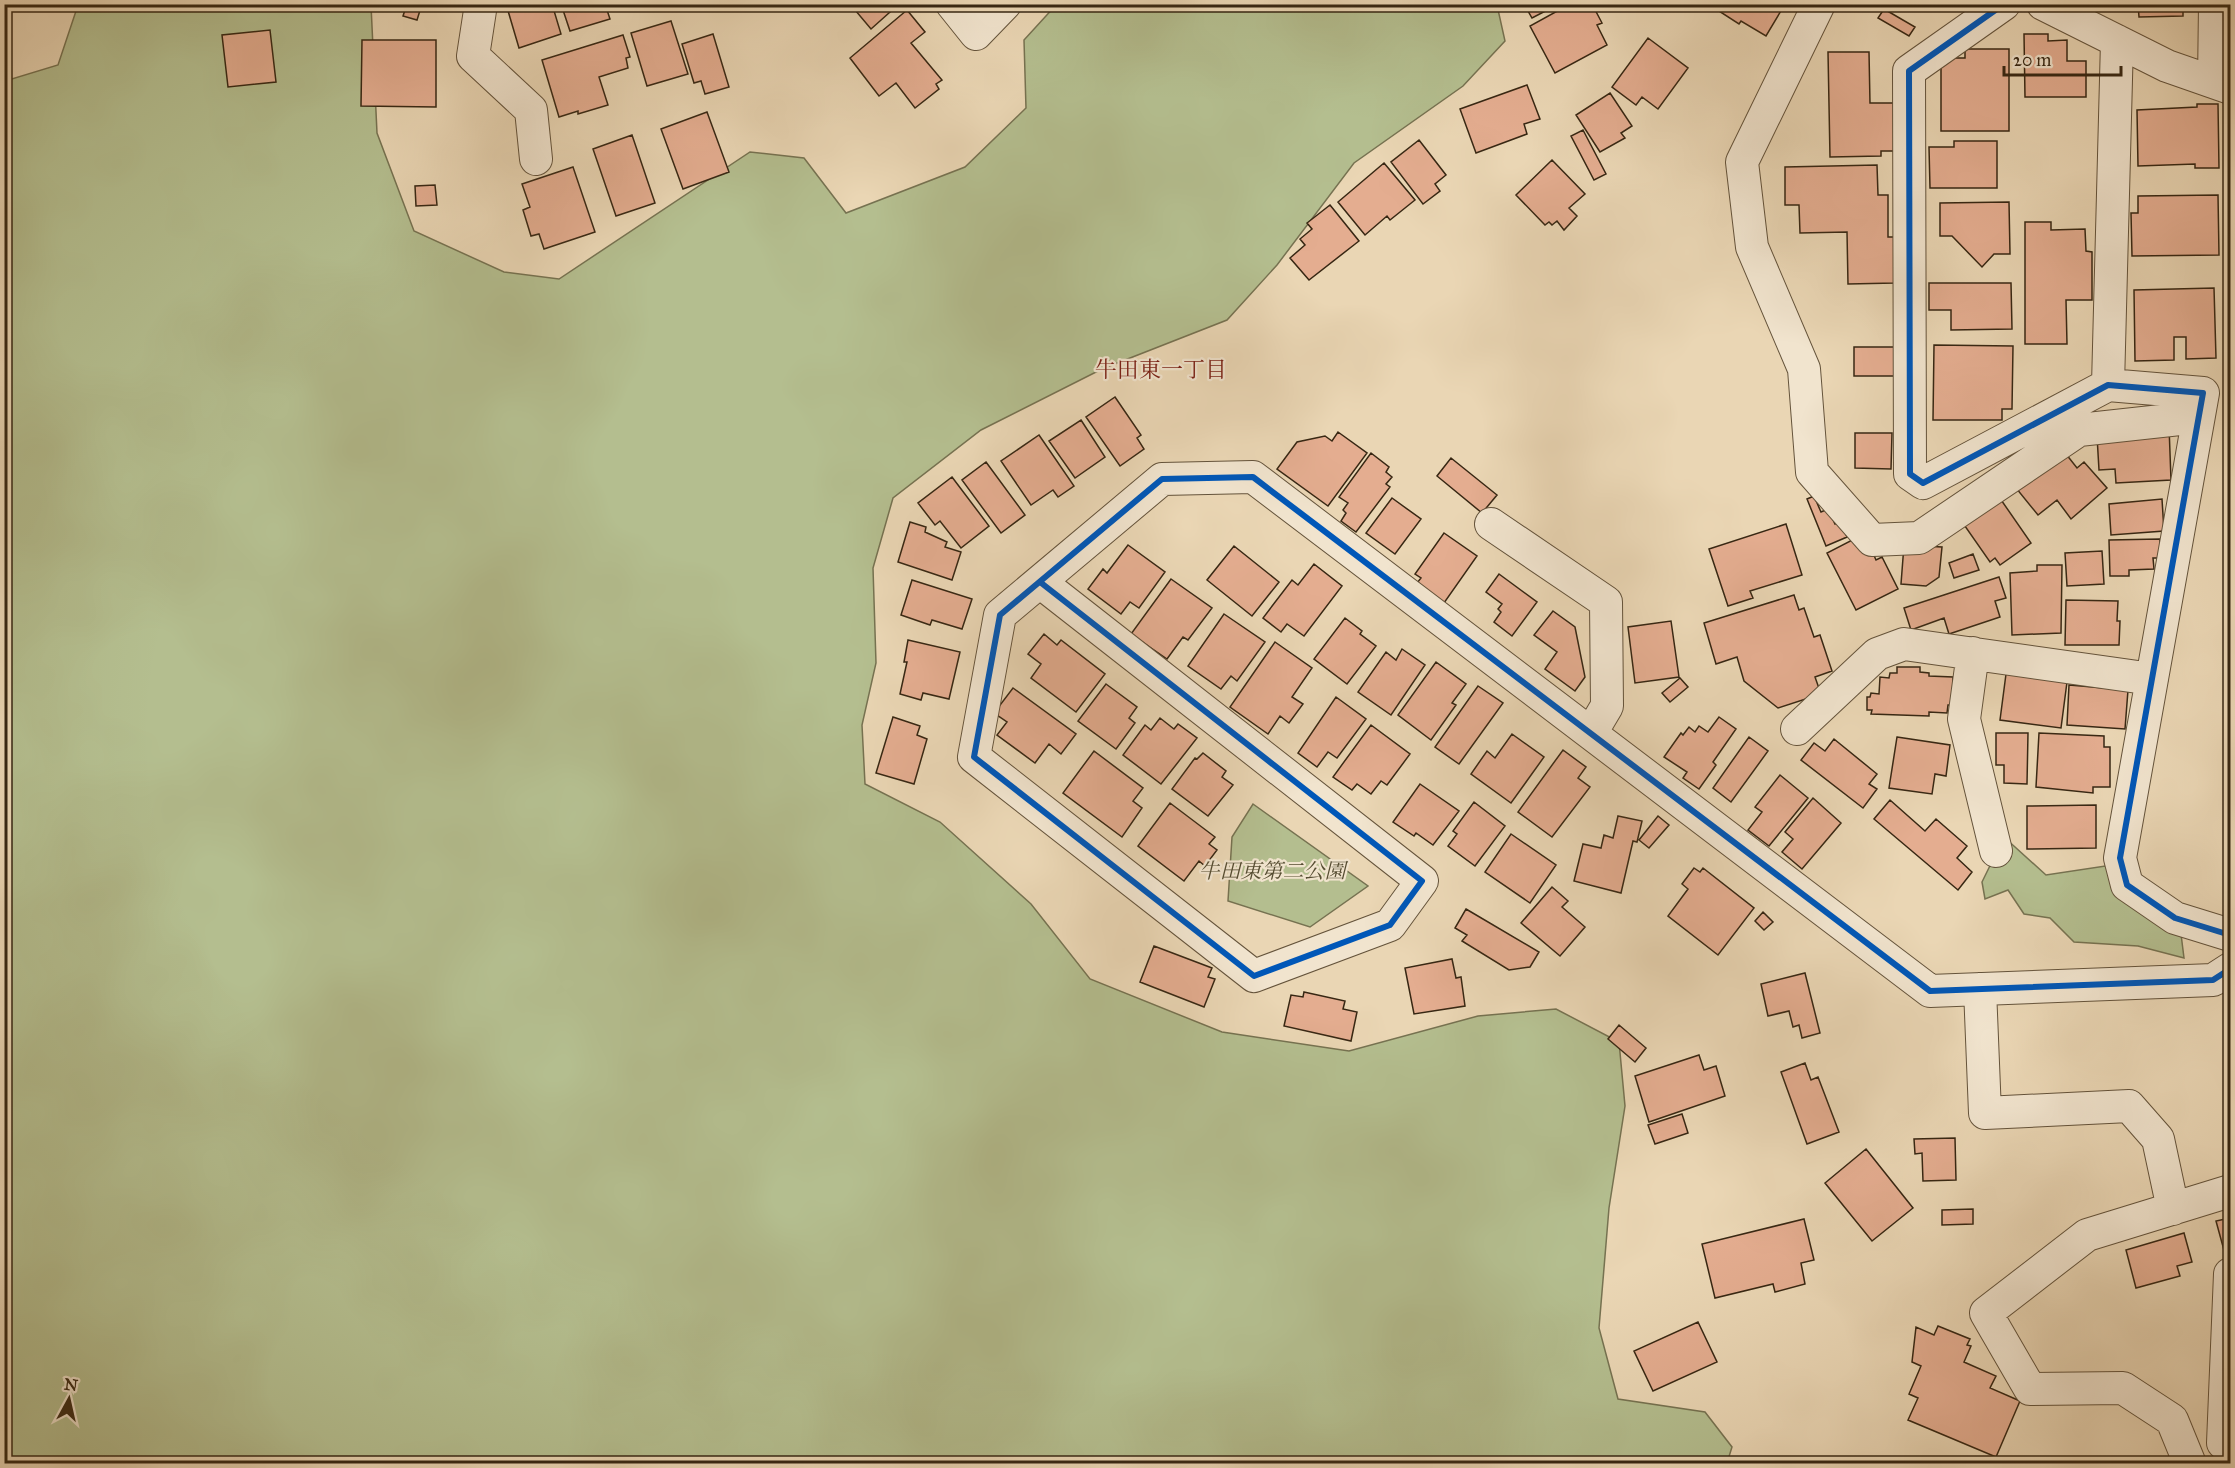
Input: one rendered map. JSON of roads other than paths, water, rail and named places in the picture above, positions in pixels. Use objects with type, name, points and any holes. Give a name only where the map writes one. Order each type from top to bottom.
[{"type":"street","points":[[481,4],[473,56],[531,110],[536,159]]},
{"type":"street","points":[[952,4],[976,33],[1005,4]]},
{"type":"street","points":[[1819,4],[1742,162],[1752,247],[1804,369],[1812,472],[1872,540],[1919,538],[2079,430],[2198,417]]},
{"type":"street","points":[[2004,4],[1909,71],[1910,474],[1923,483],[2108,385],[2203,393],[2120,858],[2127,885],[2175,918],[2230,935]]},
{"type":"street","points":[[2043,4],[2167,66],[2222,85],[2215,4]]},
{"type":"street","points":[[2108,385],[2117,41]]},
{"type":"street","points":[[1040,582],[1422,881],[1390,925],[1254,976],[974,757],[1000,615],[1162,479],[1253,477],[1930,991],[2213,980],[2230,969]]},
{"type":"street","points":[[1491,524],[1606,602],[1607,706],[1591,733]]},
{"type":"street","points":[[1797,729],[1877,654],[1904,644],[2152,679]]},
{"type":"street","points":[[1973,653],[1964,719],[1996,851]]},
{"type":"street","points":[[1980,989],[1985,1113],[2129,1106],[2157,1139],[2173,1209]]},
{"type":"street","points":[[2190,1464],[2172,1420],[2123,1388],[2030,1389],[1986,1313],[2087,1235],[2230,1191]]},
{"type":"street","points":[[2230,1274],[2223,1443],[2230,1443]]},
{"type":"district","name":"牛田東一丁目","points":[[1161,369]]},
{"type":"park label","name":"牛田東第二公園","points":[[1272,871]]}]
